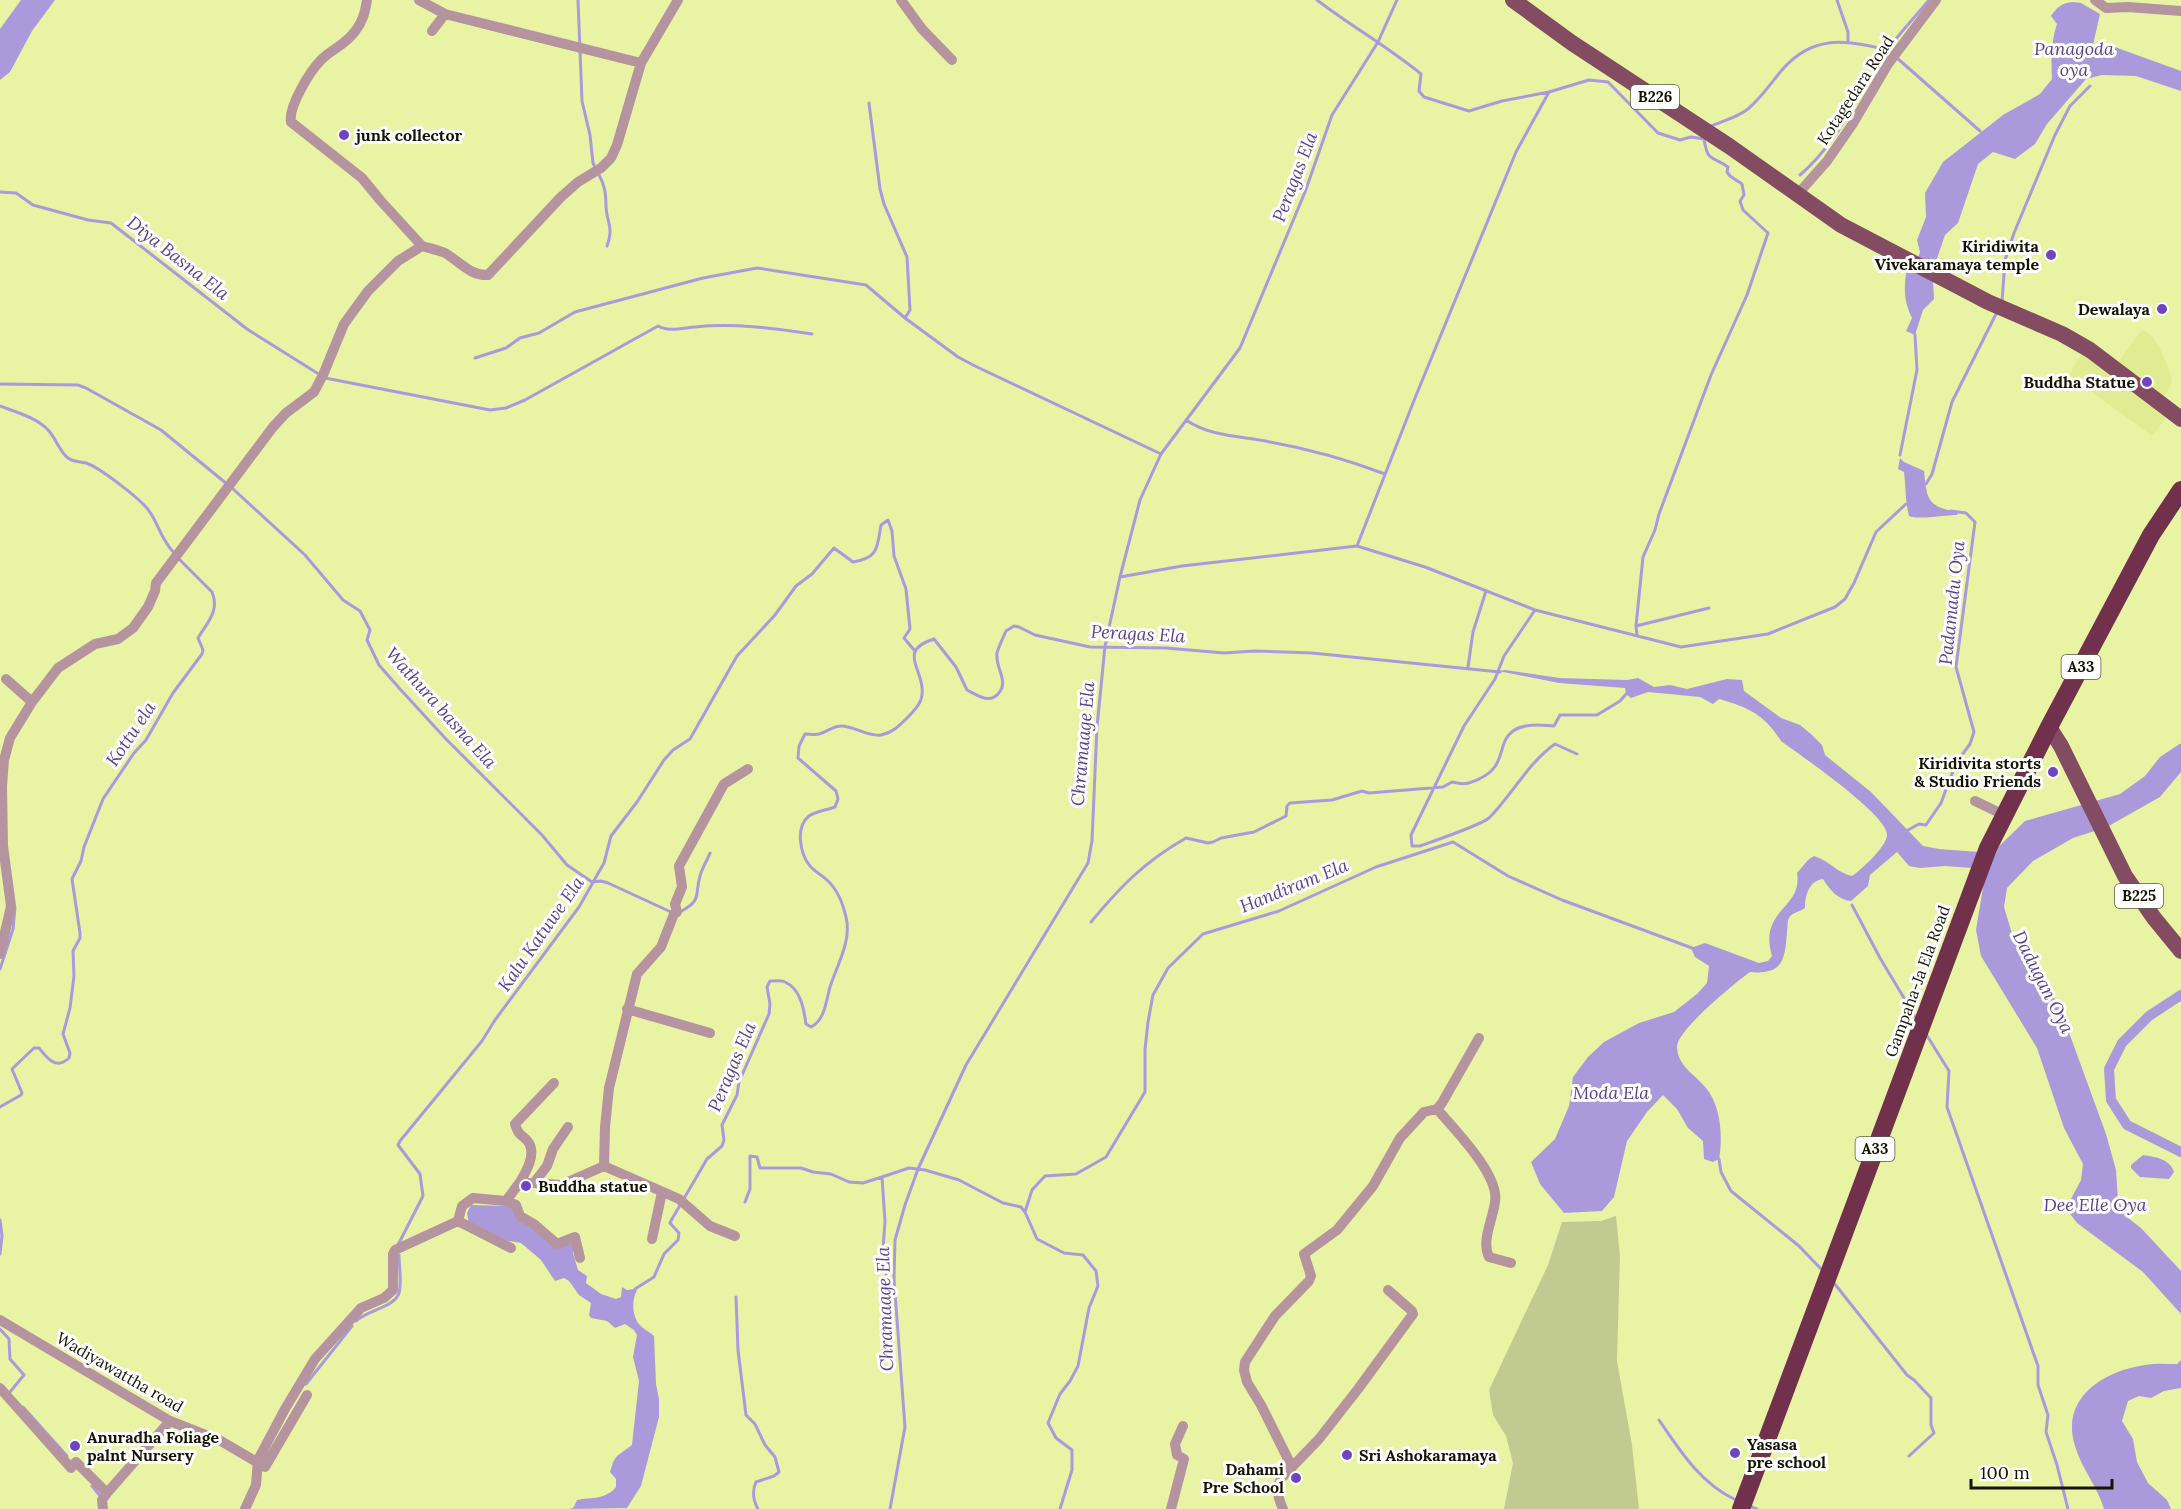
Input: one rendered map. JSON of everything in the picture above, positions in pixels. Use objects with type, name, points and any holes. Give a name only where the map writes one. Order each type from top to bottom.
[{"type":"highway","name":"Gampaha-Ja Ela Road","points":[[1742,1505],[1988,848],[2151,535],[2181,490]]},
{"type":"main road","name":"B226","points":[[1513,0],[1572,43],[1729,146],[1841,225],[1988,302],[2062,334],[2124,374],[2181,419]]},
{"type":"main road","name":"B225","points":[[2049,727],[2061,746],[2125,876],[2154,918],[2181,951]]},
{"type":"street","points":[[367,0],[359,26],[347,41],[322,59],[314,68],[292,106],[291,122],[362,178],[422,246],[444,253],[467,270],[484,276],[500,264],[519,240],[561,196],[578,182],[597,171],[610,158],[617,145],[641,63],[678,0]]},
{"type":"street","points":[[419,0],[445,14],[641,63]]},
{"type":"street","points":[[901,0],[922,29],[952,60]]},
{"type":"street","name":"Kotagedara Road","points":[[1797,195],[1827,161],[1852,125],[1888,64],[1936,0]]},
{"type":"street","points":[[2099,4],[2181,11]]},
{"type":"street","points":[[432,31],[445,14]]},
{"type":"street","points":[[0,954],[11,906],[3,846],[4,760],[10,738],[32,702],[58,668],[95,644],[118,639],[133,628],[148,607],[156,583],[279,420],[309,397],[322,377],[344,324],[368,291],[398,261],[422,246]]},
{"type":"street","points":[[6,679],[32,702]]},
{"type":"street","points":[[604,1166],[604,1127],[609,1088],[637,974],[661,947],[676,913],[675,904],[682,887],[679,866],[724,784],[748,769]]},
{"type":"street","points":[[1974,801],[2004,815]]},
{"type":"street","points":[[627,1009],[710,1033]]},
{"type":"street","points":[[1292,1467],[1247,1382],[1245,1362],[1284,1306],[1309,1281],[1311,1276],[1304,1254],[1337,1230],[1372,1186],[1400,1138],[1424,1112],[1437,1109],[1479,1038]]},
{"type":"street","points":[[506,1201],[520,1182],[530,1159],[529,1144],[518,1133],[515,1124],[554,1083]]},
{"type":"street","points":[[1437,1109],[1481,1161],[1494,1188],[1496,1200],[1488,1230],[1487,1254],[1489,1257],[1511,1263]]},
{"type":"street","points":[[534,1183],[547,1166],[553,1149],[568,1127]]},
{"type":"street","points":[[520,1182],[561,1185],[604,1166],[682,1200],[710,1226],[735,1236]]},
{"type":"street","points":[[652,1239],[662,1192]]},
{"type":"street","points":[[458,1221],[462,1206],[473,1198],[506,1201],[516,1205],[520,1216],[534,1224],[557,1244],[575,1237],[580,1258]]},
{"type":"street","points":[[458,1221],[512,1248]]},
{"type":"street","points":[[245,1509],[256,1485],[258,1460],[315,1359],[361,1308],[384,1298],[393,1290],[395,1250],[458,1221]]},
{"type":"street","points":[[1283,1509],[1277,1486],[1352,1398],[1413,1314],[1388,1290]]},
{"type":"street","name":"Wadiyawattha road","points":[[0,1320],[170,1421],[221,1441],[259,1464]]},
{"type":"street","points":[[0,1388],[104,1500],[170,1421]]},
{"type":"street","points":[[259,1464],[265,1467],[307,1395]]},
{"type":"street","points":[[1170,1509],[1184,1459],[1177,1455],[1175,1444],[1183,1426]]},
{"type":"shaded area","points":[[2144,330],[2153,337],[2160,348],[2172,378],[2171,385],[2159,404],[2164,409],[2166,418],[2152,436],[2069,375],[2081,355],[2086,353],[2113,369]]},
{"type":"shaded area","points":[[1616,1216],[1620,1256],[1617,1361],[1632,1445],[1639,1509],[1504,1509],[1513,1463],[1506,1436],[1493,1415],[1489,1390],[1548,1265],[1562,1222],[1601,1221]]},
{"type":"water","points":[[21,0],[55,0],[32,31],[10,72],[0,80],[0,29]]},
{"type":"water","name":"Panagoda oya","points":[[2073,2],[2081,3],[2100,14],[2093,45],[2112,46],[2181,71],[2181,91],[2136,76],[2102,75],[2086,79],[2047,124],[2035,144],[2015,159],[1993,152],[1978,164],[1958,223],[1945,235],[1930,279],[1933,281],[1934,299],[1923,310],[1915,335],[1906,331],[1912,318],[1906,299],[1906,274],[1907,267],[1914,270],[1920,252],[1917,240],[1926,217],[1925,193],[1943,162],[2003,115],[2040,94],[2052,79],[2052,51],[2057,24],[2051,16],[2060,6]]},
{"type":"water","points":[[1900,458],[1924,471],[1928,495],[1935,504],[1940,508],[1959,512],[1957,515],[1909,516],[1904,472],[1898,469]]},
{"type":"water","points":[[1498,671],[1560,678],[1627,680],[1638,678],[1654,687],[1670,685],[1687,689],[1727,679],[1742,680],[1744,691],[1781,718],[1800,725],[1811,734],[1822,745],[1825,755],[1871,792],[1923,846],[1939,849],[1992,853],[2025,821],[2120,794],[2145,776],[2160,757],[2181,743],[2181,772],[2160,797],[2107,827],[2073,838],[2033,861],[2007,888],[2004,907],[2013,937],[2059,1005],[2106,1134],[2116,1170],[2118,1200],[2128,1218],[2141,1228],[2181,1271],[2181,1314],[2143,1272],[2077,1223],[2068,1211],[2071,1199],[2081,1180],[2083,1164],[2064,1128],[2037,1048],[1981,956],[1976,930],[1986,869],[1909,866],[1897,852],[1870,875],[1868,886],[1851,901],[1838,896],[1823,879],[1814,883],[1807,894],[1805,908],[1792,914],[1788,919],[1785,950],[1780,964],[1769,971],[1750,972],[1708,1007],[1679,1040],[1677,1047],[1680,1060],[1706,1088],[1715,1104],[1721,1132],[1719,1159],[1713,1162],[1704,1159],[1703,1141],[1688,1128],[1677,1109],[1663,1095],[1647,1112],[1627,1141],[1614,1197],[1602,1211],[1564,1213],[1540,1184],[1531,1162],[1555,1139],[1569,1106],[1573,1077],[1588,1057],[1604,1042],[1639,1023],[1674,1012],[1697,994],[1707,983],[1709,966],[1695,957],[1691,948],[1705,943],[1759,963],[1768,961],[1772,956],[1769,940],[1771,928],[1775,919],[1794,895],[1797,873],[1808,860],[1814,856],[1852,876],[1878,851],[1887,835],[1884,826],[1859,800],[1781,741],[1762,718],[1739,705],[1719,699],[1713,704],[1700,697],[1648,692],[1631,698],[1626,694],[1625,688],[1559,683]]},
{"type":"water","points":[[2143,1155],[2166,1161],[2174,1172],[2169,1179],[2140,1177],[2131,1165]]},
{"type":"water","points":[[471,1205],[512,1206],[525,1222],[552,1243],[574,1243],[573,1253],[578,1270],[587,1276],[586,1283],[601,1294],[616,1299],[621,1297],[622,1287],[627,1290],[637,1290],[633,1304],[634,1315],[639,1324],[654,1336],[659,1417],[641,1486],[627,1508],[570,1509],[574,1507],[577,1500],[603,1496],[616,1487],[616,1479],[610,1472],[613,1462],[617,1456],[632,1445],[639,1381],[633,1357],[637,1335],[625,1324],[615,1328],[607,1321],[591,1318],[589,1315],[591,1303],[579,1295],[569,1281],[564,1278],[555,1281],[541,1260],[521,1243],[503,1240],[469,1224],[467,1213]]},
{"type":"water","points":[[2181,1360],[2181,1388],[2164,1391],[2151,1398],[2139,1396],[2128,1401],[2122,1421],[2133,1439],[2137,1462],[2148,1483],[2167,1500],[2171,1509],[2104,1509],[2075,1446],[2072,1429],[2079,1401],[2100,1381],[2114,1373],[2149,1364],[2177,1364]]},
{"type":"waterway","points":[[578,0],[582,101],[595,167]]},
{"type":"waterway","points":[[1317,0],[1421,74],[1419,91],[1424,97],[1469,111],[1502,101],[1549,92]]},
{"type":"waterway","name":"Peragas Ela","points":[[1161,454],[1240,348],[1305,192],[1332,115],[1378,42],[1397,0]]},
{"type":"waterway","points":[[1837,0],[1848,32],[1848,43]]},
{"type":"waterway","points":[[1800,175],[1827,147],[1887,50],[1929,0]]},
{"type":"waterway","points":[[1711,126],[1735,117],[1748,109],[1793,59],[1818,45],[1844,42],[1887,50]]},
{"type":"waterway","points":[[1897,58],[1980,131]]},
{"type":"waterway","points":[[1357,546],[1516,152],[1549,92],[1589,80],[1608,82],[1658,133],[1680,140],[1691,137],[1704,139],[1705,147],[1711,158],[1728,167],[1727,172],[1730,176],[1742,184],[1744,195],[1740,201],[1743,210],[1768,233],[1747,295],[1711,375],[1643,557],[1637,635]]},
{"type":"waterway","points":[[2002,302],[2005,260],[2014,233],[2055,135],[2070,106],[2090,86]]},
{"type":"waterway","name":"Chramaage Ela","points":[[869,103],[880,189],[884,204],[907,257],[910,310],[905,318],[958,357],[1161,454],[1140,500],[1105,646],[1097,727],[1092,841],[1088,863],[966,1065],[918,1169],[895,1240],[894,1279],[905,1427],[890,1509]]},
{"type":"waterway","points":[[598,173],[605,190],[610,229],[607,246]]},
{"type":"waterway","name":"Diya Basna Ela","points":[[0,192],[16,193],[33,205],[88,220],[111,223],[247,329],[325,378],[490,410],[506,408],[525,400],[658,326],[671,329],[738,326],[812,334]]},
{"type":"waterway","points":[[475,358],[506,348],[520,338],[539,333],[575,312],[703,278],[757,268],[866,285],[905,318]]},
{"type":"waterway","points":[[1926,484],[1932,474],[1952,402],[1996,314]]},
{"type":"waterway","points":[[1900,455],[1917,370],[1915,335]]},
{"type":"waterway","name":"Wathura basna Ela","points":[[0,384],[78,385],[86,388],[161,430],[227,484]]},
{"type":"waterway","name":"Kottu ela","points":[[0,406],[39,422],[49,431],[68,458],[92,466],[134,496],[150,512],[165,542],[175,554]]},
{"type":"waterway","points":[[1186,420],[1216,433],[1314,452],[1385,474]]},
{"type":"waterway","name":"Wathura basna Ela","points":[[232,488],[305,555],[343,600],[360,611],[370,630],[367,640],[379,665],[445,738],[542,835],[567,865],[592,882],[608,883],[671,912]]},
{"type":"waterway","points":[[1120,577],[1182,566],[1357,546],[1425,567],[1535,610],[1681,647],[1768,634],[1835,607],[1845,599],[1854,583],[1876,532],[1906,504]]},
{"type":"waterway","name":"Padamadu Oya","points":[[1908,830],[1919,824],[1926,825],[1941,803],[1956,763],[1970,744],[1974,732],[1956,667],[1975,522],[1966,513],[1951,511]]},
{"type":"waterway","name":"Kalu Katuwe Ela","points":[[398,1245],[423,1196],[420,1174],[398,1145],[400,1141],[482,1041],[579,907],[604,863],[611,836],[637,802],[664,760],[673,750],[690,739],[737,656],[775,615],[796,586],[812,574],[834,548],[853,562],[868,558],[875,550],[879,540],[881,525],[888,520],[892,531],[894,556],[906,589],[910,629],[904,638],[914,650]]},
{"type":"waterway","name":"Kottu ela","points":[[0,1107],[21,1095],[12,1069],[34,1048],[39,1048],[52,1062],[60,1063],[69,1058],[70,1053],[63,1034],[70,1008],[74,976],[73,951],[80,938],[72,879],[81,861],[84,847],[103,799],[134,753],[146,740],[173,693],[202,654],[203,650],[198,638],[211,616],[214,599],[212,592],[179,559]]},
{"type":"waterway","points":[[1468,667],[1473,632],[1486,591]]},
{"type":"waterway","points":[[1636,626],[1709,608]]},
{"type":"waterway","points":[[1535,610],[1504,656],[1495,679],[1464,726],[1411,835],[1412,846],[1420,846],[1446,837],[1489,818],[1528,770],[1555,744],[1577,754]]},
{"type":"waterway","name":"Peragas Ela","points":[[635,1289],[654,1277],[664,1254],[678,1240],[679,1233],[670,1223],[707,1159],[722,1146],[724,1140],[722,1125],[737,1095],[739,1082],[769,1014],[767,987],[770,981],[783,981],[795,990],[801,1000],[806,1024],[811,1027],[822,1015],[843,953],[847,926],[841,902],[831,884],[807,861],[800,841],[802,827],[809,816],[835,807],[838,799],[836,791],[798,758],[799,746],[805,734],[819,734],[838,726],[846,726],[876,735],[889,733],[898,726],[918,705],[922,695],[922,686],[914,656],[916,649],[922,644],[934,639],[956,667],[967,690],[987,698],[998,694],[1003,684],[997,653],[1006,631],[1014,626],[1035,635],[1090,647],[1166,648],[1224,653],[1254,651],[1312,653],[1500,672]]},
{"type":"waterway","name":"Peragas Ela","points":[[1091,922],[1134,876],[1158,856],[1186,838],[1208,843],[1221,838],[1254,832],[1286,816],[1287,806],[1290,803],[1332,800],[1362,791],[1369,793],[1443,787],[1452,782],[1463,784],[1472,782],[1488,774],[1494,768],[1508,736],[1517,728],[1533,725],[1554,726],[1560,715],[1597,715],[1620,701],[1628,692]]},
{"type":"waterway","name":"Handiram Ela","points":[[1060,1509],[1072,1470],[1072,1450],[1056,1438],[1048,1423],[1060,1394],[1078,1366],[1089,1308],[1098,1286],[1096,1271],[1083,1255],[1064,1253],[1037,1239],[1025,1212],[1032,1190],[1045,1176],[1076,1174],[1106,1157],[1145,1092],[1145,1050],[1153,995],[1168,968],[1203,934],[1279,911],[1376,867],[1453,842],[1508,876],[1562,900],[1692,948]]},
{"type":"waterway","name":"Wathura basna Ela","points":[[680,912],[695,900],[701,873],[710,853]]},
{"type":"waterway","points":[[1852,905],[1916,1018]]},
{"type":"waterway","points":[[0,969],[13,929],[15,907]]},
{"type":"waterway","points":[[2181,995],[2149,1016],[2122,1043],[2109,1069],[2111,1100],[2127,1125],[2181,1152]]},
{"type":"waterway","points":[[1926,1034],[1949,1071],[1947,1107],[2038,1366],[2038,1385],[2048,1415],[2046,1432],[2068,1509]]},
{"type":"waterway","points":[[745,1202],[750,1189],[750,1156],[757,1157],[760,1168],[801,1168],[831,1174],[849,1182],[863,1183],[882,1177]]},
{"type":"waterway","points":[[1719,1159],[1721,1172],[1731,1191],[1799,1246],[1823,1271]]},
{"type":"waterway","points":[[885,1304],[888,1286],[883,1250],[885,1221],[882,1177],[909,1168],[925,1170],[959,1180],[1003,1203],[1021,1207],[1025,1212]]},
{"type":"waterway","name":"Kottu ela","points":[[0,1220],[2,1236],[0,1254]]},
{"type":"waterway","name":"Kalu Katuwe Ela","points":[[356,1321],[396,1298],[400,1284],[399,1255]]},
{"type":"waterway","points":[[1834,1283],[1907,1375],[1931,1398],[1931,1425],[1934,1433],[1909,1456]]},
{"type":"waterway","points":[[736,1297],[738,1350],[746,1415],[755,1424],[765,1445],[775,1457],[779,1472],[756,1482],[754,1496],[758,1509]]},
{"type":"waterway","name":"Kalu Katuwe Ela","points":[[306,1384],[352,1326]]},
{"type":"waterway","name":"Kottu ela","points":[[0,1329],[9,1339],[10,1359],[24,1375],[10,1392]]},
{"type":"waterway","points":[[23,1407],[67,1456]]},
{"type":"waterway","points":[[1659,1420],[1692,1466],[1712,1485],[1736,1500]]},
{"type":"waterway","points":[[92,1486],[101,1497]]},
{"type":"waterway","points":[[1748,1505],[1757,1509]]},
{"type":"place","name":"junk collector","points":[[344,135]]},
{"type":"place","name":"Kiridiwita Vivekaramaya temple","points":[[2051,255]]},
{"type":"place","name":"Dewalaya","points":[[2162,309]]},
{"type":"place","name":"Buddha Statue","points":[[2147,382]]},
{"type":"place","name":"Kiridivita storts & Studio Friends","points":[[2053,772]]},
{"type":"place","name":"Buddha statue","points":[[526,1186]]},
{"type":"place","name":"Anuradha Foliage palnt Nursery","points":[[75,1446]]},
{"type":"place","name":"Yasasa pre school","points":[[1735,1453]]},
{"type":"place","name":"Sri Ashokaramaya","points":[[1347,1455]]},
{"type":"place","name":"Dahami Pre School","points":[[1296,1478]]},
{"type":"water label","name":"Dadugan Oya","points":[[2043,982]]},
{"type":"water label","name":"Moda Ela","points":[[1611,1093]]},
{"type":"water label","name":"Dee Elle Oya","points":[[2095,1205]]}]
